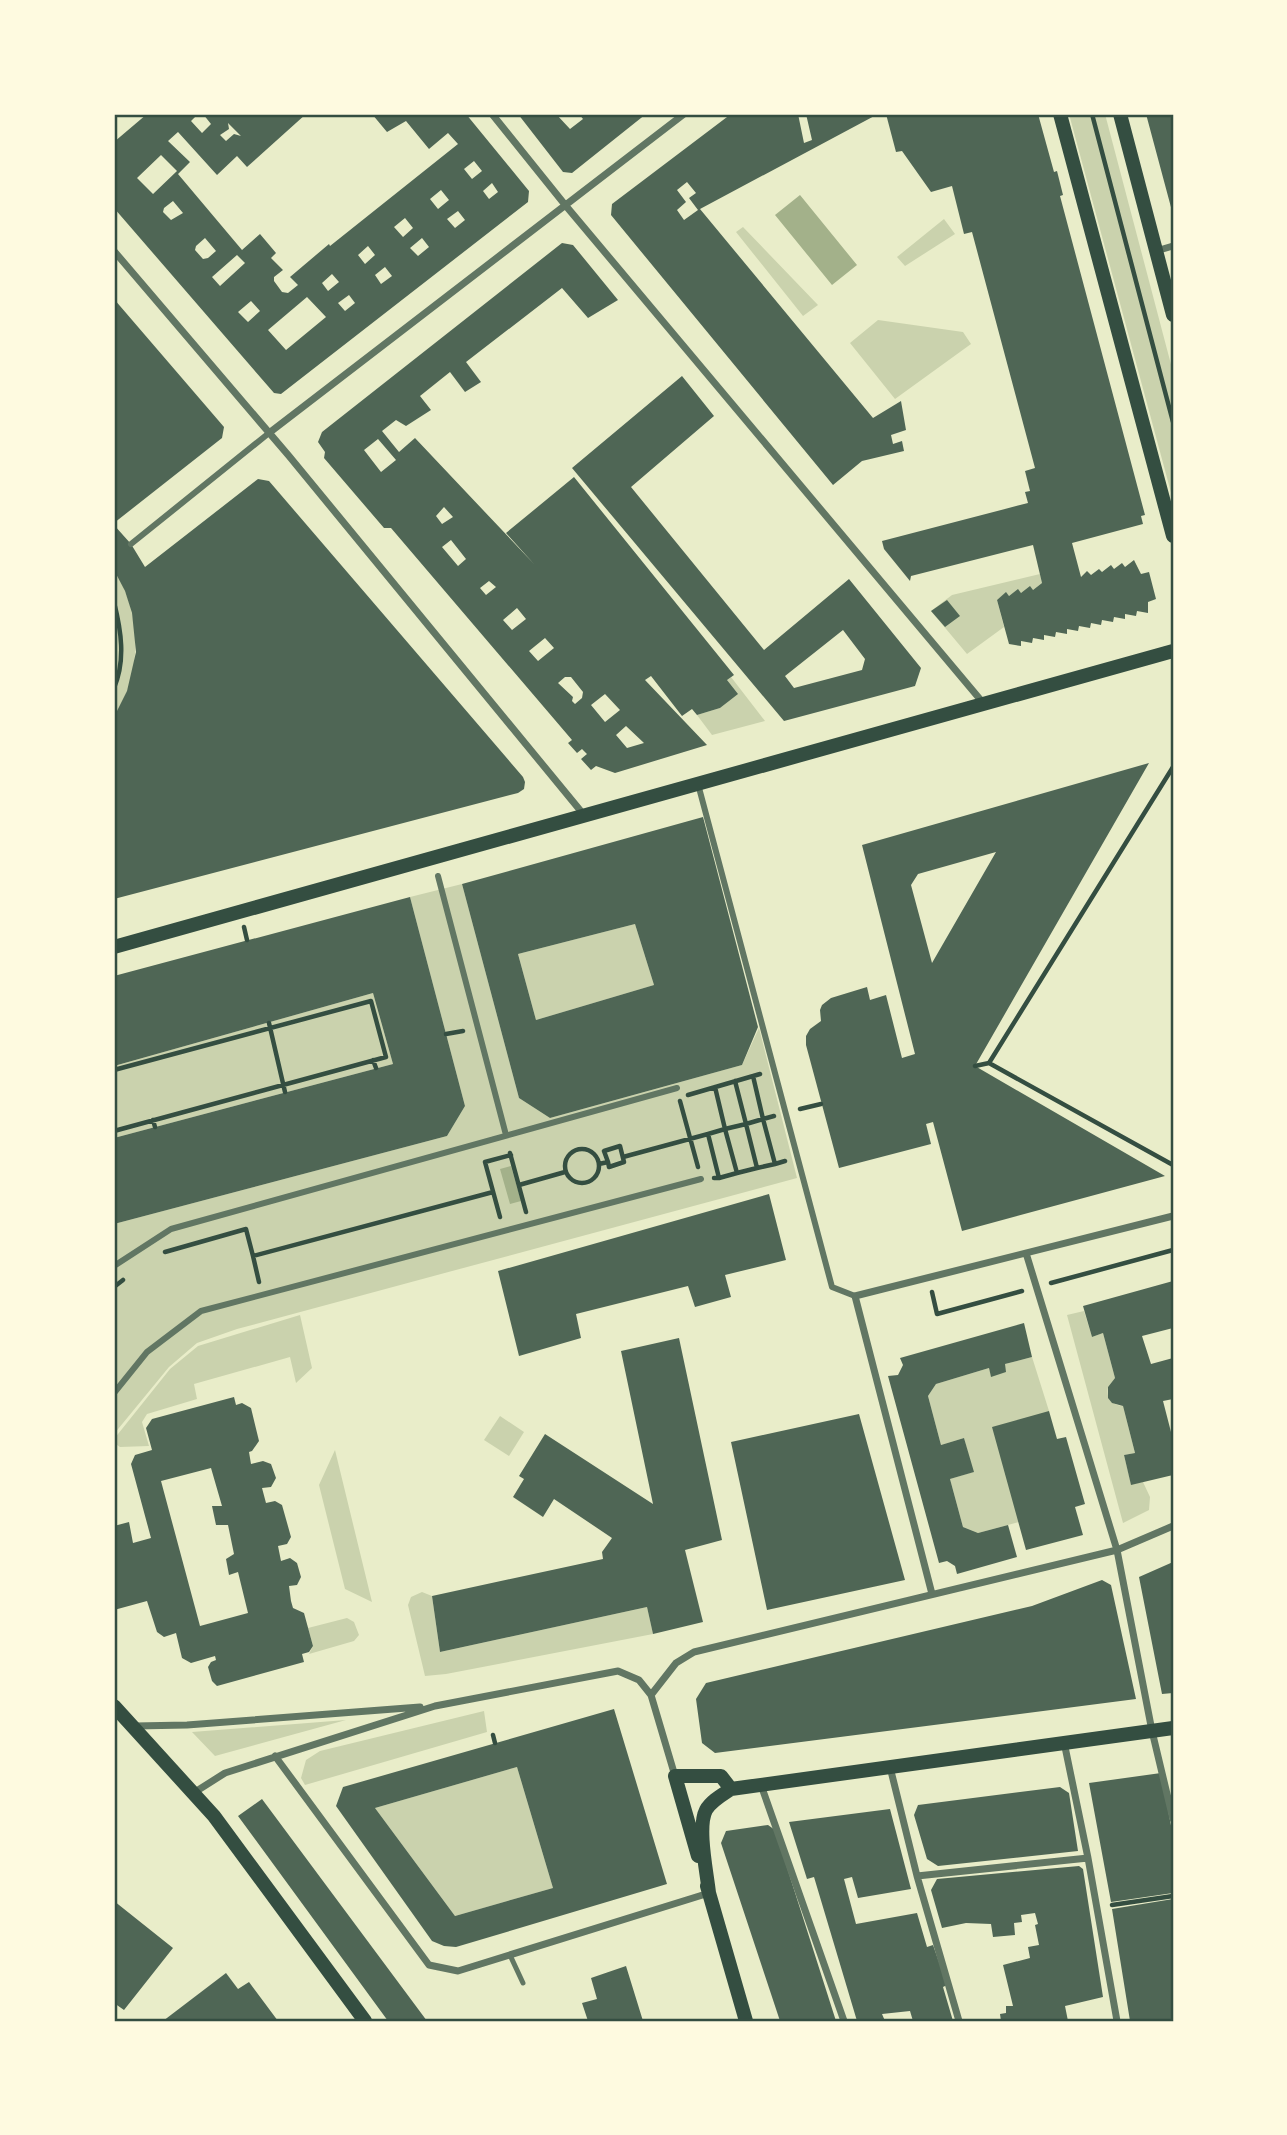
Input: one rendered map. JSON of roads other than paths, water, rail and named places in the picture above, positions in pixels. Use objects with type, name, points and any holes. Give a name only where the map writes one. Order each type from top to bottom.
[{"type":"main road","points":[[1060,114],[1173,536]]},
{"type":"main road","points":[[1120,114],[1173,315]]},
{"type":"main road","points":[[114,947],[1173,651]]},
{"type":"main road","points":[[114,1706],[195,1792],[365,2021]]},
{"type":"main road","points":[[709,1893],[702,1824],[706,1810],[731,1789],[1173,1728]]},
{"type":"main road","points":[[731,1789],[721,1776],[675,1776],[747,2021]]},
{"type":"street","points":[[492,114],[984,704]]},
{"type":"street","points":[[131,544],[270,433],[684,114]]},
{"type":"street","points":[[1156,251],[1173,246]]},
{"type":"street","points":[[114,251],[270,433],[584,816]]},
{"type":"street","points":[[698,784],[832,1287],[855,1296],[1173,1216]]},
{"type":"street","points":[[438,876],[506,1135]]},
{"type":"street","points":[[114,1266],[172,1229],[677,1088]]},
{"type":"street","points":[[114,1393],[147,1352],[201,1311],[701,1180]]},
{"type":"street","points":[[1026,1253],[1117,1550],[1152,1731],[1173,1819]]},
{"type":"street","points":[[855,1296],[932,1594]]},
{"type":"street","points":[[652,1695],[676,1663],[694,1652],[1117,1550],[1173,1526]]},
{"type":"street","points":[[131,1726],[187,1725],[435,1706],[618,1671],[639,1680],[652,1695],[675,1776]]},
{"type":"street","points":[[195,1792],[225,1773],[435,1706]]},
{"type":"street","points":[[1064,1741],[1117,2021]]},
{"type":"street","points":[[275,1756],[429,1965],[458,1971],[709,1893]]},
{"type":"street","points":[[890,1767],[917,1876],[959,2021]]},
{"type":"street","points":[[761,1784],[844,2021]]},
{"type":"street","points":[[917,1876],[1088,1858]]},
{"type":"lane","points":[[510,1955],[523,1983]]}]
